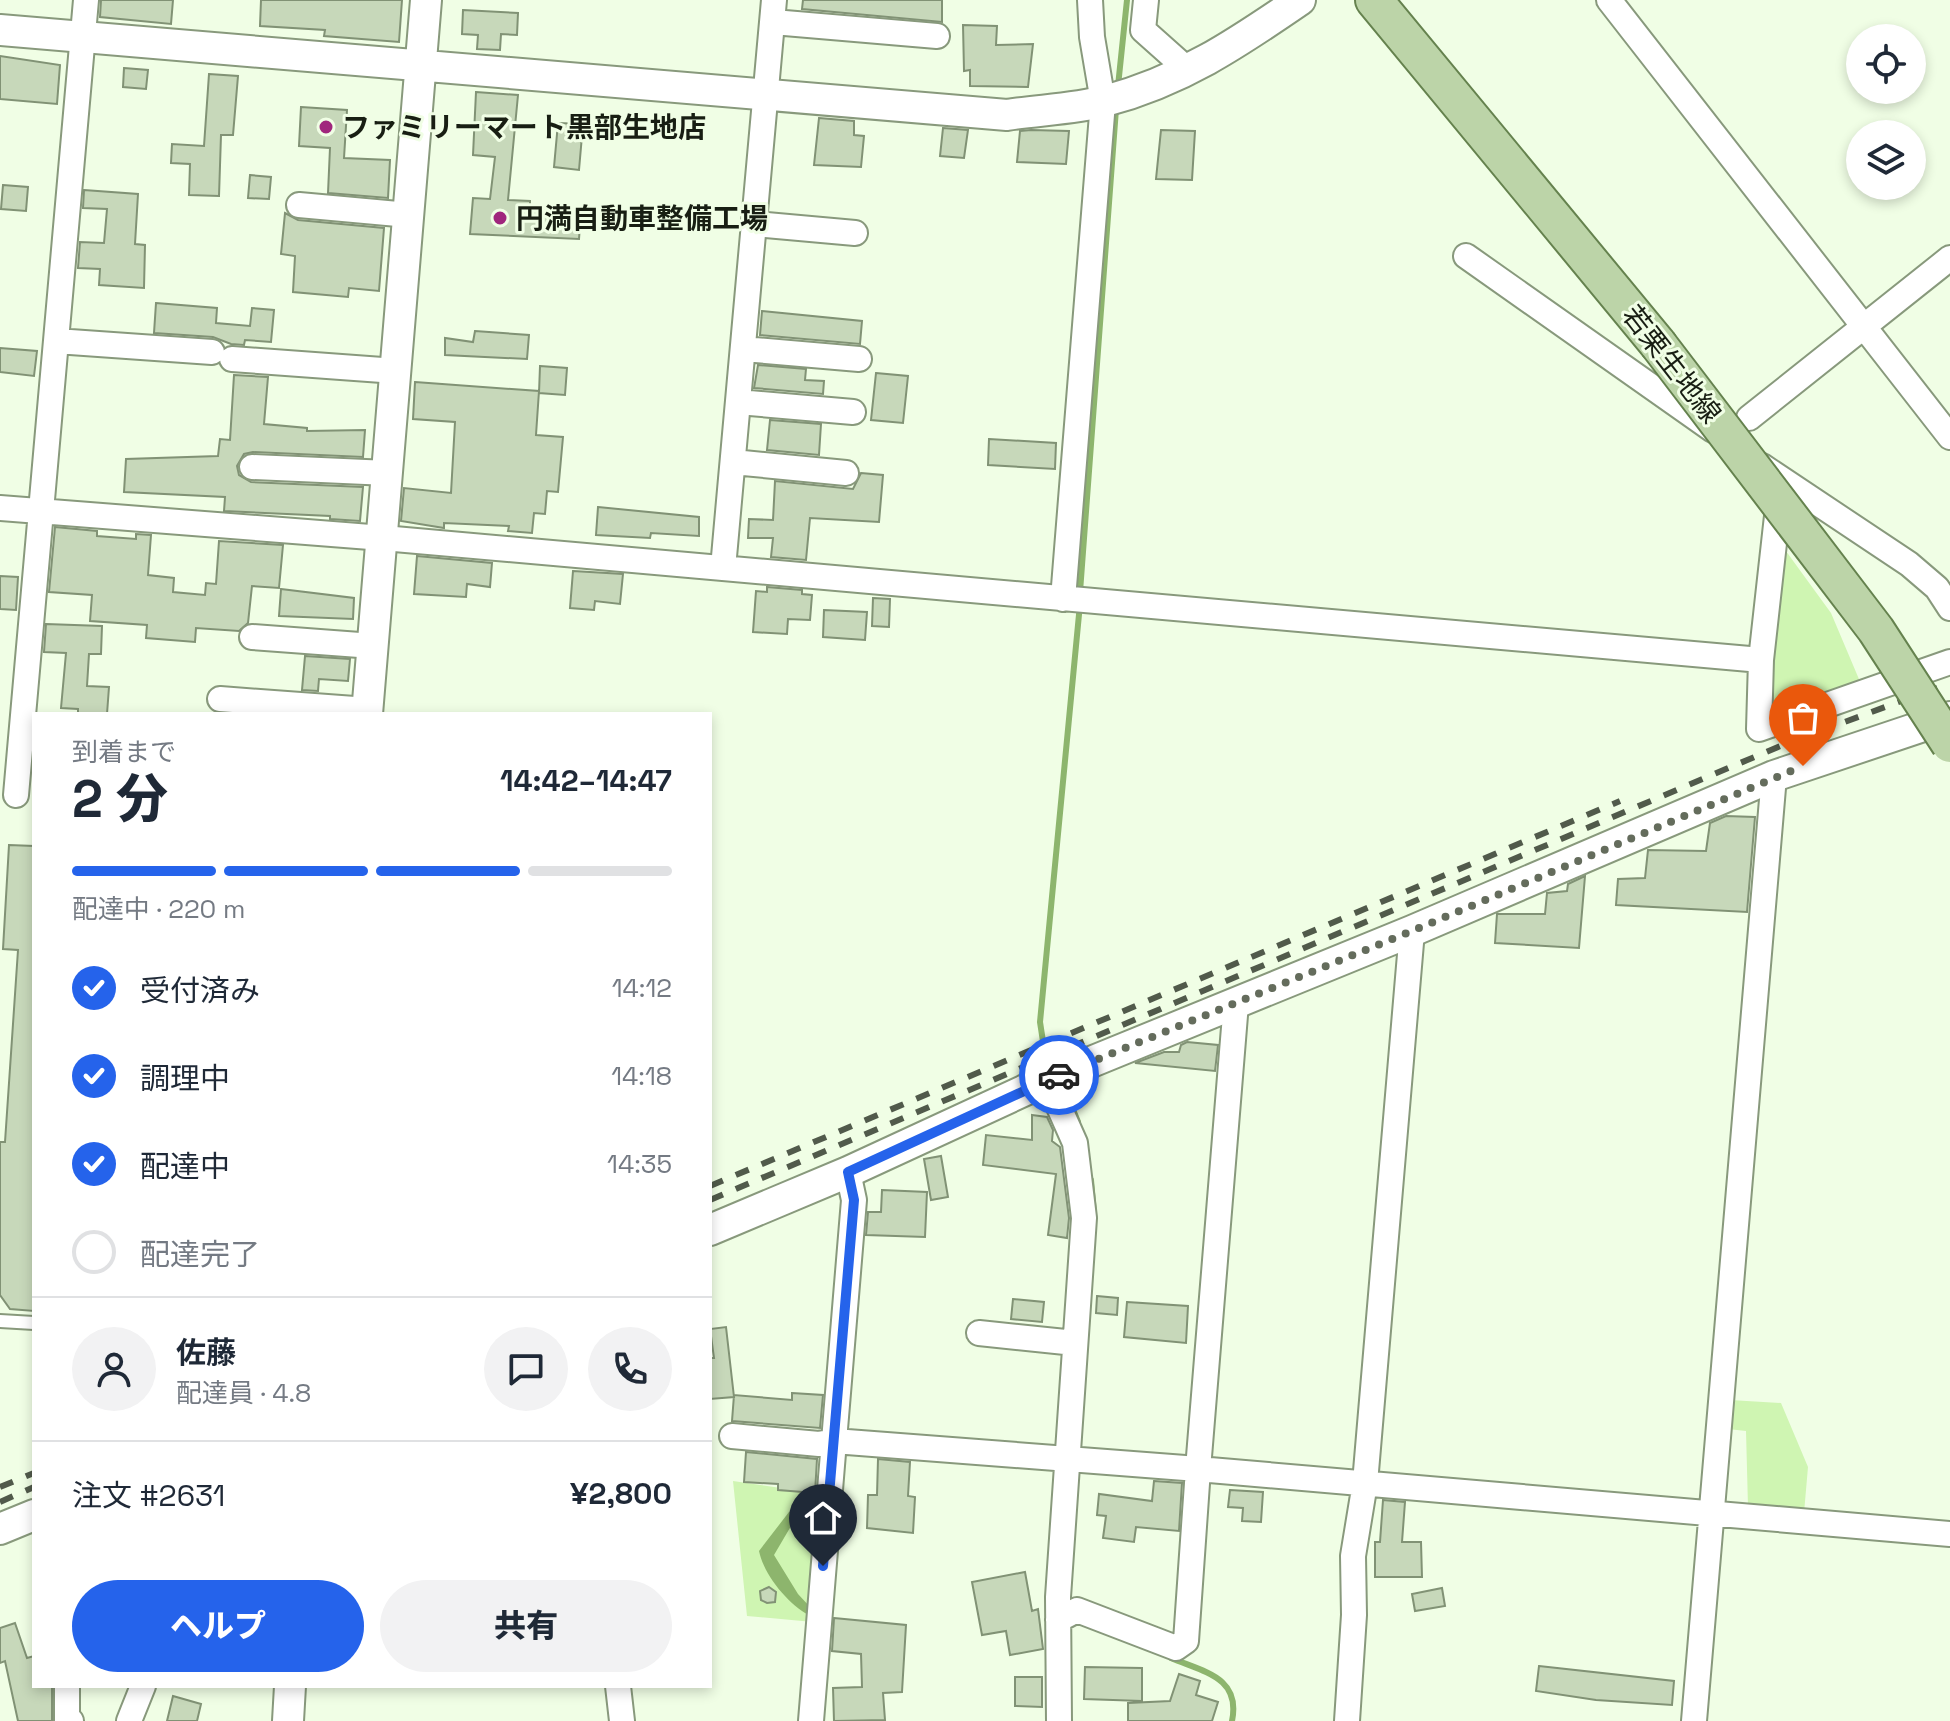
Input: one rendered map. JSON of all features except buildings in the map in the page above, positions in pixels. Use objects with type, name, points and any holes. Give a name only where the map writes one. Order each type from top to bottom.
[{"type":"main road","name":"若栗生地線","points":[[1374,0],[1658,344],[1876,630],[1950,744]]},
{"type":"street","points":[[17,795],[86,0]]},
{"type":"street","points":[[220,699],[367,712],[426,0]]},
{"type":"street","points":[[1063,599],[1103,102],[1092,37],[1090,0]]},
{"type":"street","points":[[1146,0],[1143,30],[1189,71]]},
{"type":"street","points":[[0,30],[1007,115],[1103,102],[1189,71],[1212,60],[1300,0]]},
{"type":"street","points":[[1609,0],[1861,327],[1950,437]]},
{"type":"street","points":[[723,568],[774,11],[937,36]]},
{"type":"street","points":[[299,205],[409,215]]},
{"type":"street","points":[[755,224],[855,233]]},
{"type":"street","points":[[1466,256],[1781,479],[1909,564],[1937,588],[1950,608]]},
{"type":"street","points":[[1749,418],[1950,258]]},
{"type":"street","points":[[56,341],[396,371]]},
{"type":"street","points":[[743,349],[859,359]]},
{"type":"street","points":[[738,402],[853,412]]},
{"type":"street","points":[[733,462],[846,473]]},
{"type":"street","points":[[252,467],[388,473]]},
{"type":"street","points":[[1781,479],[1761,660],[1759,729],[1950,662]]},
{"type":"street","points":[[0,508],[383,538],[1761,660]]},
{"type":"street","points":[[252,637],[373,646]]},
{"type":"street","points":[[712,1229],[848,1172],[1047,1080],[1412,931],[1774,776],[1950,717]]},
{"type":"street","points":[[1694,1721],[1774,776]]},
{"type":"street","points":[[1347,1721],[1354,1615],[1353,1556],[1365,1483],[1412,931]]},
{"type":"street","points":[[1058,1620],[1077,1610],[1176,1648],[1186,1641],[1236,1003]]},
{"type":"street","points":[[1047,1080],[1075,1143],[1084,1218],[1058,1620],[1059,1721]]},
{"type":"street","points":[[811,1721],[854,1200],[848,1172]]},
{"type":"street","points":[[979,1333],[1075,1343]]},
{"type":"street","points":[[732,1436],[1198,1469],[1950,1534]]},
{"type":"street","points":[[0,1529],[32,1516]]},
{"type":"street","points":[[67,1688],[67,1720],[71,1721]]},
{"type":"street","points":[[129,1721],[142,1688]]},
{"type":"street","points":[[288,1721],[290,1688]]},
{"type":"street","points":[[618,1688],[622,1721]]},
{"type":"lane","points":[[0,1321],[32,1323]]},
{"type":"shaded area","points":[[1783,547],[1831,613],[1864,691],[1782,719],[1767,703]]},
{"type":"shaded area","points":[[1730,1400],[1781,1403],[1808,1467],[1804,1513],[1748,1507],[1746,1431],[1728,1429]]},
{"type":"shaded area","points":[[733,1481],[822,1494],[813,1622],[747,1616]]},
{"type":"shaded area","points":[[814,1508],[817,1516],[794,1521],[774,1555],[798,1594],[811,1608],[809,1615],[778,1588],[766,1570],[759,1551],[789,1512]]},
{"type":"waterway","points":[[1118,86],[1127,0]]},
{"type":"waterway","points":[[1080,592],[1116,109]]},
{"type":"waterway","points":[[1055,1068],[1044,1048],[1040,1022],[1080,604]]},
{"type":"waterway","points":[[1063,1085],[1078,1122]]},
{"type":"waterway","points":[[1091,1180],[1094,1213]]},
{"type":"waterway","points":[[1171,1658],[1207,1672],[1225,1685],[1231,1695],[1232,1721]]},
{"type":"railway","points":[[712,1199],[1785,744],[1950,683]]},
{"type":"railway","points":[[712,1185],[1620,801]]},
{"type":"railway","points":[[0,1487],[32,1474]]},
{"type":"railway","points":[[0,1502],[32,1488]]},
{"type":"way so far","points":[[1059,1075],[1412,931],[1803,766]]},
{"type":"place","name":"ファミリーマート黒部生地店","points":[[326,127]]},
{"type":"place","name":"円満自動車整備工場","points":[[500,218]]},
{"type":"route","points":[[823,1566],[854,1200],[848,1172],[1059,1075]]}]
